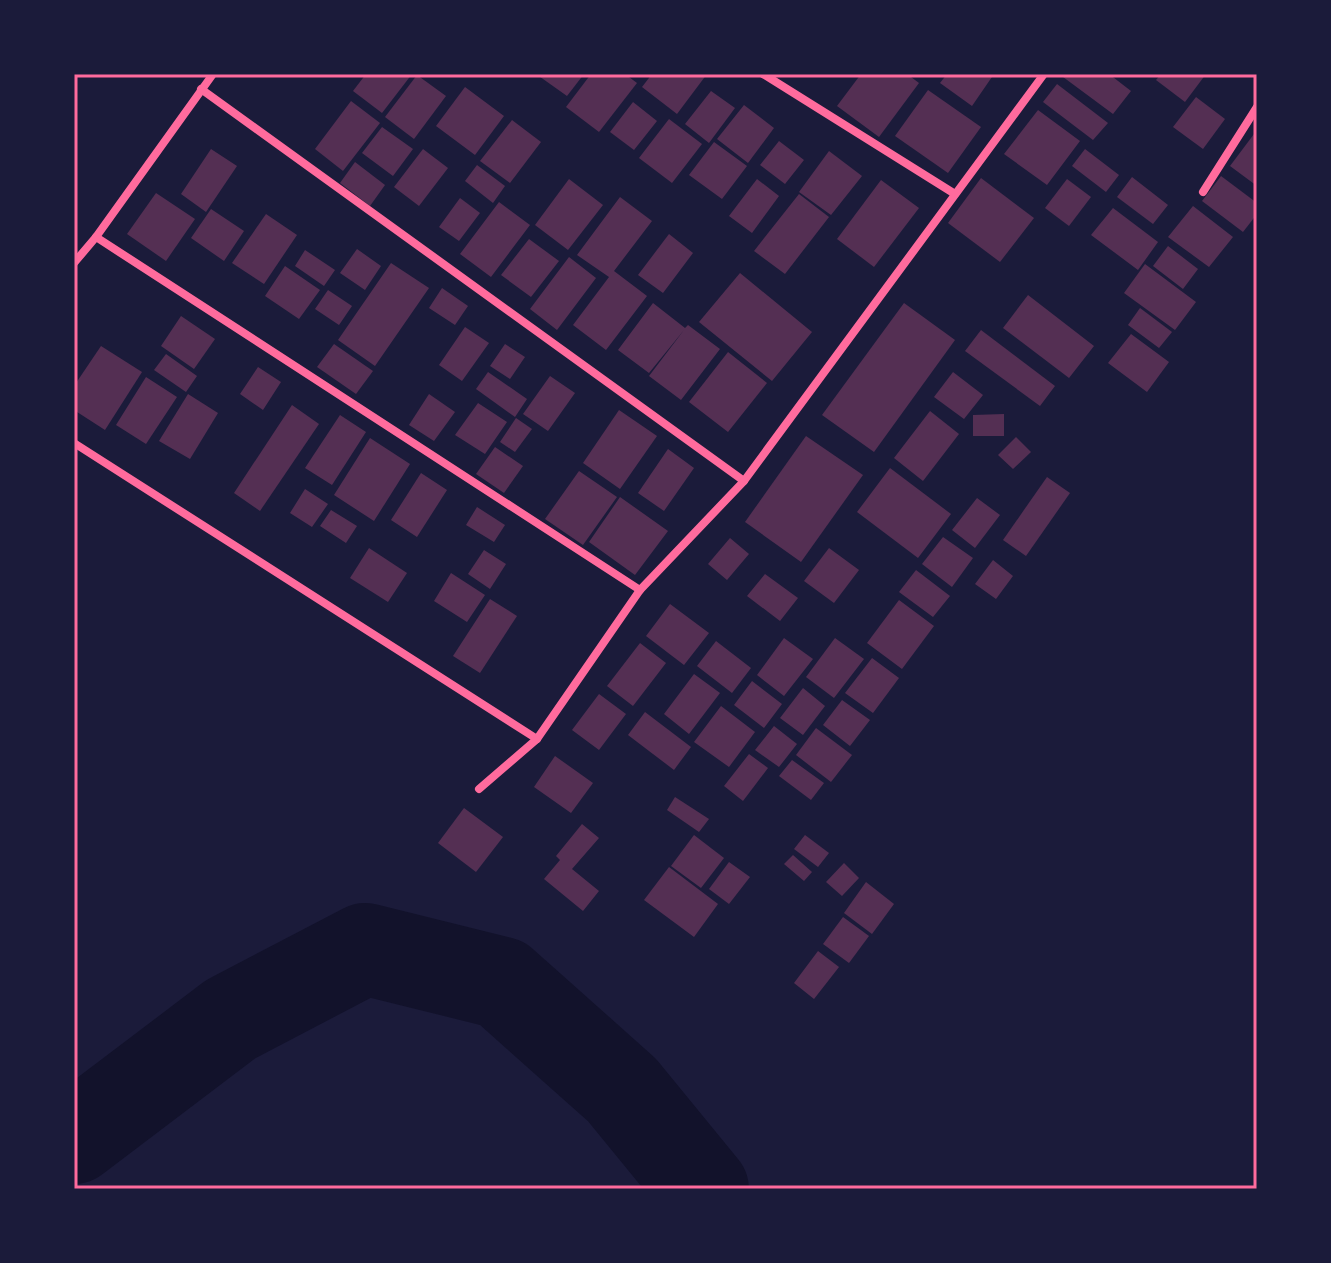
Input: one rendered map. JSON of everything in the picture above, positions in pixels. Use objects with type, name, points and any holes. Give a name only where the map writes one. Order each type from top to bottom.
[{"type":"street","points":[[74,263],[213,74]]},
{"type":"street","points":[[763,74],[955,194]]},
{"type":"street","points":[[479,789],[537,739],[640,590],[744,481],[1044,74]]},
{"type":"street","points":[[201,89],[744,481]]},
{"type":"street","points":[[1203,192],[1257,107]]},
{"type":"street","points":[[96,237],[640,590]]},
{"type":"street","points":[[74,443],[537,739]]},
{"type":"building","points":[[366,74],[412,74],[382,113],[353,91]]},
{"type":"building","points":[[536,74],[584,74],[567,96]]},
{"type":"building","points":[[591,74],[625,74],[637,83],[599,132],[566,107]]},
{"type":"building","points":[[652,74],[707,74],[677,114],[642,87]]},
{"type":"building","points":[[861,74],[907,74],[919,83],[879,137],[837,106]]},
{"type":"building","points":[[947,74],[994,74],[972,106],[940,83]]},
{"type":"building","points":[[1059,74],[1109,74],[1131,91],[1113,114]]},
{"type":"building","points":[[1161,74],[1206,74],[1185,102],[1156,80]]},
{"type":"building","points":[[417,75],[446,96],[414,139],[385,117]]},
{"type":"building","points":[[1057,84],[1108,123],[1093,140],[1043,102]]},
{"type":"building","points":[[465,87],[504,116],[475,155],[436,126]]},
{"type":"building","points":[[928,90],[981,127],[948,173],[895,136]]},
{"type":"building","points":[[711,91],[735,108],[709,143],[685,124]]},
{"type":"building","points":[[1196,97],[1225,119],[1203,149],[1173,127]]},
{"type":"building","points":[[351,101],[380,123],[343,171],[315,149]]},
{"type":"building","points":[[633,102],[657,121],[634,150],[610,132]]},
{"type":"building","points":[[744,105],[774,128],[748,163],[717,139]]},
{"type":"building","points":[[1038,110],[1080,141],[1047,185],[1004,154]]},
{"type":"building","points":[[669,119],[702,144],[672,183],[639,158]]},
{"type":"building","points":[[512,120],[541,142],[510,183],[480,161]]},
{"type":"building","points":[[382,127],[413,149],[393,176],[362,153]]},
{"type":"building","points":[[1257,130],[1257,186],[1230,166]]},
{"type":"building","points":[[779,141],[804,160],[785,184],[760,165]]},
{"type":"building","points":[[714,142],[747,166],[722,199],[689,175]]},
{"type":"building","points":[[211,149],[237,166],[206,212],[181,194]]},
{"type":"building","points":[[423,149],[448,168],[419,206],[394,187]]},
{"type":"building","points":[[1085,149],[1119,175],[1106,192],[1072,166]]},
{"type":"building","points":[[829,151],[862,176],[831,215],[799,192]]},
{"type":"building","points":[[355,162],[385,185],[370,206],[340,183]]},
{"type":"building","points":[[477,165],[505,186],[493,203],[465,181]]},
{"type":"building","points":[[1221,176],[1257,203],[1257,214],[1243,232],[1202,201]]},
{"type":"building","points":[[1132,177],[1168,205],[1153,224],[1117,197]]},
{"type":"building","points":[[981,178],[1034,218],[1000,262],[948,223]]},
{"type":"building","points":[[569,179],[603,205],[568,250],[535,225]]},
{"type":"building","points":[[757,179],[779,196],[752,233],[729,216]]},
{"type":"building","points":[[1067,179],[1091,197],[1069,226],[1045,208]]},
{"type":"building","points":[[881,180],[919,208],[874,267],[837,239]]},
{"type":"building","points":[[156,193],[195,219],[166,261],[127,234]]},
{"type":"building","points":[[799,194],[829,217],[785,274],[754,251]]},
{"type":"building","points":[[620,197],[652,221],[614,271],[647,296],[606,350],[573,325],[609,277],[577,255]]},
{"type":"building","points":[[460,198],[480,213],[459,241],[439,227]]},
{"type":"building","points":[[499,202],[530,225],[491,277],[460,254]]},
{"type":"building","points":[[1193,206],[1233,237],[1209,267],[1168,237]]},
{"type":"building","points":[[1113,208],[1158,242],[1138,270],[1091,235]]},
{"type":"building","points":[[211,209],[244,231],[224,261],[191,238]]},
{"type":"building","points":[[266,214],[297,235],[264,284],[232,263]]},
{"type":"building","points":[[669,234],[693,253],[663,293],[638,275]]},
{"type":"building","points":[[529,239],[559,261],[531,297],[501,275]]},
{"type":"building","points":[[1168,246],[1198,269],[1183,289],[1153,266]]},
{"type":"building","points":[[357,249],[381,266],[365,290],[340,273]]},
{"type":"building","points":[[305,250],[335,270],[324,286],[295,266]]},
{"type":"building","points":[[569,257],[596,278],[557,330],[530,309]]},
{"type":"building","points":[[391,263],[429,288],[375,366],[338,340]]},
{"type":"building","points":[[1145,264],[1196,302],[1175,330],[1124,293]]},
{"type":"building","points":[[285,266],[320,290],[299,319],[265,296]]},
{"type":"building","points":[[740,273],[812,332],[772,381],[699,322]]},
{"type":"building","points":[[442,288],[468,306],[455,325],[429,308]]},
{"type":"building","points":[[328,290],[352,306],[339,325],[315,309]]},
{"type":"building","points":[[1028,295],[1094,346],[1069,378],[1003,328]]},
{"type":"building","points":[[653,303],[685,328],[688,325],[720,349],[681,400],[649,376],[684,330],[649,373],[618,350]]},
{"type":"building","points":[[904,303],[955,340],[874,452],[822,415]]},
{"type":"building","points":[[1140,308],[1172,332],[1159,348],[1128,325]]},
{"type":"building","points":[[181,316],[215,339],[194,369],[161,346]]},
{"type":"building","points":[[465,327],[489,343],[462,381],[439,365]]},
{"type":"building","points":[[981,330],[1055,386],[1040,406],[965,351]]},
{"type":"building","points":[[1131,334],[1169,362],[1147,392],[1108,363]]},
{"type":"building","points":[[334,344],[373,371],[356,394],[317,367]]},
{"type":"building","points":[[505,344],[525,357],[510,379],[490,366]]},
{"type":"building","points":[[101,346],[142,372],[105,430],[74,410],[74,386]]},
{"type":"building","points":[[728,352],[767,383],[728,432],[689,402]]},
{"type":"building","points":[[166,354],[197,376],[186,392],[154,370]]},
{"type":"building","points":[[258,367],[281,382],[263,410],[240,394]]},
{"type":"building","points":[[488,372],[527,399],[515,417],[476,389]]},
{"type":"building","points":[[953,372],[983,395],[964,419],[934,397]]},
{"type":"building","points":[[550,376],[575,393],[548,431],[523,414]]},
{"type":"building","points":[[146,377],[177,397],[146,444],[116,425]]},
{"type":"building","points":[[188,394],[218,413],[190,459],[159,441]]},
{"type":"building","points":[[429,394],[455,412],[434,441],[409,425]]},
{"type":"building","points":[[478,403],[507,422],[485,454],[455,435]]},
{"type":"building","points":[[292,405],[319,424],[260,511],[234,493]]},
{"type":"building","points":[[619,410],[657,436],[620,489],[583,463]]},
{"type":"building","points":[[930,411],[959,434],[923,481],[894,458]]},
{"type":"building","points":[[1004,414],[1004,436],[973,436],[973,415]]},
{"type":"building","points":[[340,415],[366,432],[332,485],[305,468]]},
{"type":"building","points":[[516,418],[532,429],[515,452],[500,442]]},
{"type":"building","points":[[806,436],[863,475],[801,562],[745,522]]},
{"type":"building","points":[[1016,437],[1031,452],[1013,469],[998,455]]},
{"type":"building","points":[[370,438],[410,464],[374,521],[334,495]]},
{"type":"building","points":[[495,447],[523,466],[504,493],[476,474]]},
{"type":"building","points":[[668,449],[694,468],[664,511],[638,493]]},
{"type":"building","points":[[890,468],[951,514],[918,558],[857,512]]},
{"type":"building","points":[[579,471],[617,497],[583,545],[545,519]]},
{"type":"building","points":[[421,473],[447,490],[417,537],[391,520]]},
{"type":"building","points":[[1047,477],[1070,493],[1026,556],[1003,540]]},
{"type":"building","points":[[305,489],[328,504],[312,527],[290,513]]},
{"type":"building","points":[[620,497],[668,531],[635,575],[589,542]]},
{"type":"building","points":[[977,498],[1000,515],[975,548],[952,530]]},
{"type":"building","points":[[477,507],[505,525],[494,542],[466,525]]},
{"type":"building","points":[[331,510],[357,526],[346,543],[320,526]]},
{"type":"building","points":[[943,537],[973,558],[952,587],[922,564]]},
{"type":"building","points":[[730,538],[749,554],[727,580],[708,564]]},
{"type":"building","points":[[369,548],[407,573],[388,602],[350,578]]},
{"type":"building","points":[[829,548],[859,570],[834,603],[804,581]]},
{"type":"building","points":[[484,550],[506,564],[490,589],[468,574]]},
{"type":"building","points":[[993,560],[1013,576],[996,599],[975,584]]},
{"type":"building","points":[[916,570],[950,596],[933,617],[899,592]]},
{"type":"building","points":[[451,573],[485,595],[467,622],[434,601]]},
{"type":"building","points":[[765,574],[798,598],[780,621],[747,596]]},
{"type":"building","points":[[490,599],[517,616],[480,673],[453,656]]},
{"type":"building","points":[[899,600],[934,626],[902,669],[867,643]]},
{"type":"building","points":[[670,604],[709,633],[684,665],[646,636]]},
{"type":"building","points":[[784,638],[813,659],[784,696],[757,675]]},
{"type":"building","points":[[835,638],[864,659],[834,698],[806,677]]},
{"type":"building","points":[[716,641],[751,668],[732,693],[697,666]]},
{"type":"building","points":[[640,643],[666,663],[633,706],[607,686]]},
{"type":"building","points":[[872,658],[899,678],[873,713],[845,693]]},
{"type":"building","points":[[694,674],[720,693],[689,734],[664,714]]},
{"type":"building","points":[[752,681],[782,704],[764,728],[734,705]]},
{"type":"building","points":[[803,688],[825,706],[803,735],[780,718]]},
{"type":"building","points":[[599,694],[626,714],[599,750],[572,730]]},
{"type":"building","points":[[842,700],[870,720],[850,746],[823,725]]},
{"type":"building","points":[[721,706],[755,732],[729,767],[694,742]]},
{"type":"building","points":[[645,712],[691,747],[674,770],[628,735]]},
{"type":"building","points":[[774,726],[797,744],[779,767],[755,750]]},
{"type":"building","points":[[816,728],[852,755],[831,782],[796,755]]},
{"type":"building","points":[[749,754],[768,768],[743,801],[724,786]]},
{"type":"building","points":[[555,756],[593,783],[571,813],[534,787]]},
{"type":"building","points":[[792,760],[824,783],[811,800],[779,776]]},
{"type":"building","points":[[675,797],[709,819],[699,832],[667,810]]},
{"type":"building","points":[[464,808],[503,837],[476,872],[438,843]]},
{"type":"building","points":[[582,824],[599,838],[572,869],[599,891],[583,911],[544,879],[560,860],[556,856]]},
{"type":"building","points":[[694,835],[724,858],[701,888],[671,866]]},
{"type":"building","points":[[805,835],[829,853],[818,867],[794,849]]},
{"type":"building","points":[[793,855],[812,872],[804,881],[784,864]]},
{"type":"building","points":[[729,862],[750,877],[729,904],[709,889]]},
{"type":"building","points":[[844,863],[859,878],[842,896],[826,882]]},
{"type":"building","points":[[669,867],[718,904],[694,937],[644,900]]},
{"type":"building","points":[[866,882],[894,904],[872,934],[844,913]]},
{"type":"building","points":[[843,917],[869,936],[849,963],[823,944]]},
{"type":"building","points":[[818,951],[839,967],[814,999],[794,983]]},
{"type":"waterway","points":[[74,1138],[231,1019],[365,949],[502,983],[622,1090],[703,1189]]}]
